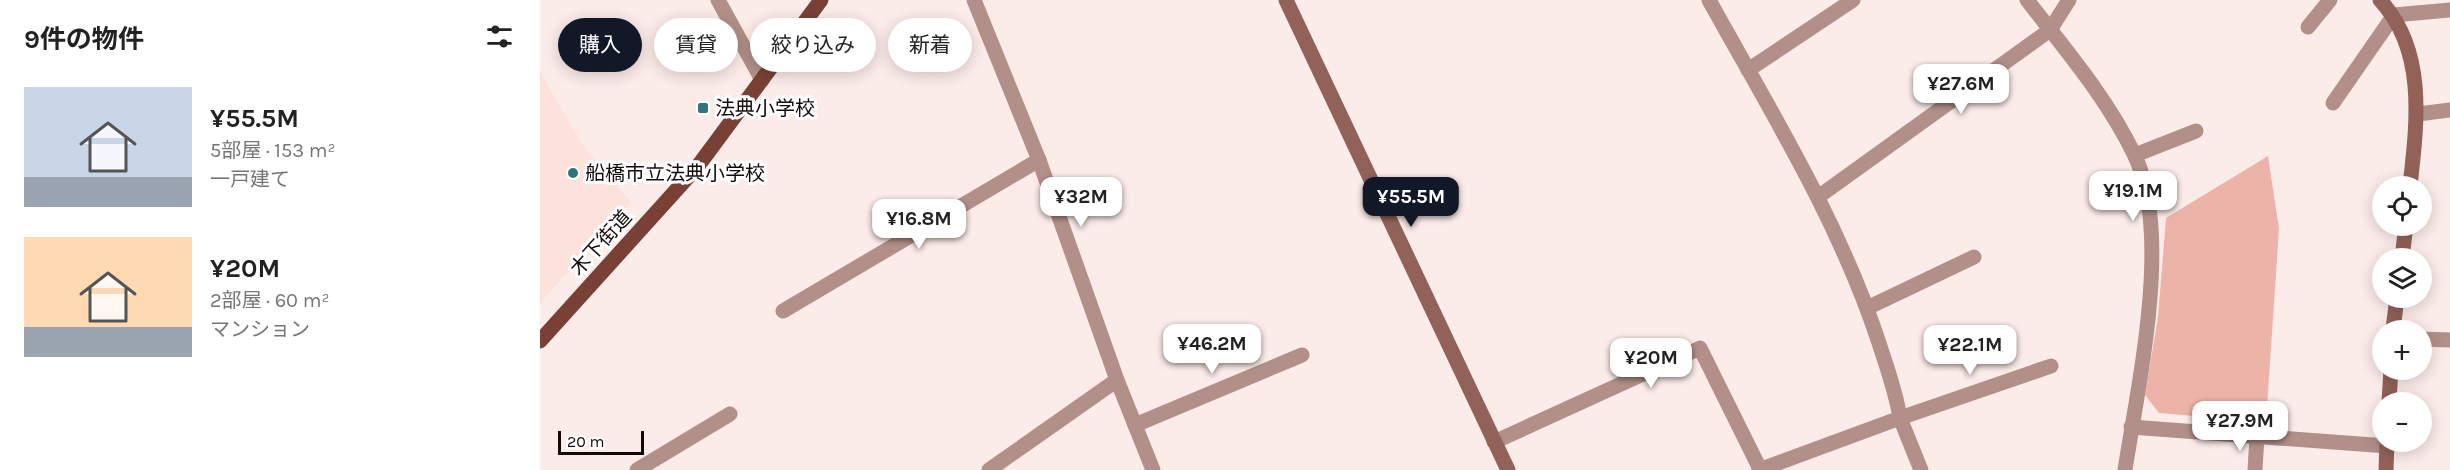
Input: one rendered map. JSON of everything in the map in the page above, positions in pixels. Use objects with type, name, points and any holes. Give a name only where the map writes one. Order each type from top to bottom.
[{"type":"main road","name":"木下街道","points":[[540,341],[698,166],[821,0]]},
{"type":"street","points":[[718,0],[762,80]]},
{"type":"street","points":[[974,0],[1039,160],[1117,380],[1153,470]]},
{"type":"street","points":[[1286,0],[1508,470]]},
{"type":"street","points":[[1709,0],[1818,196],[1867,308],[1897,399],[1900,418],[1921,470]]},
{"type":"street","points":[[1748,70],[1853,0]]},
{"type":"street","points":[[2027,0],[2101,99],[2135,155],[2148,196],[2152,244],[2148,317],[2125,470]]},
{"type":"street","points":[[1818,196],[2050,30],[2069,0]]},
{"type":"street","points":[[2308,27],[2330,0]]},
{"type":"street","points":[[2380,0],[2394,15],[2409,48],[2418,114],[2411,176]]},
{"type":"street","points":[[2394,15],[2450,10]]},
{"type":"street","points":[[2333,103],[2394,15]]},
{"type":"street","points":[[2418,114],[2450,110]]},
{"type":"street","points":[[2135,155],[2196,131]]},
{"type":"street","points":[[783,311],[1039,160]]},
{"type":"street","points":[[1867,308],[1974,257]]},
{"type":"street","points":[[2432,339],[2450,340]]},
{"type":"street","points":[[1494,442],[1700,348],[1759,470],[2051,366]]},
{"type":"street","points":[[1135,425],[1302,355]]},
{"type":"street","points":[[989,470],[1117,380]]},
{"type":"street","points":[[637,470],[730,414]]},
{"type":"street","points":[[2131,427],[2372,443]]},
{"type":"street","points":[[2255,470],[2257,436]]},
{"type":"street","points":[[2386,470],[2387,452]]},
{"type":"shaded area","name":"船橋市立法典小学校","points":[[540,72],[582,144],[631,202],[540,303]]},
{"type":"shaded area","points":[[2268,156],[2279,229],[2266,422],[2159,413],[2145,395],[2158,317],[2166,218]]},
{"type":"place","name":"法典小学校","points":[[703,108]]},
{"type":"place","name":"船橋市立法典小学校","points":[[573,173]]}]
